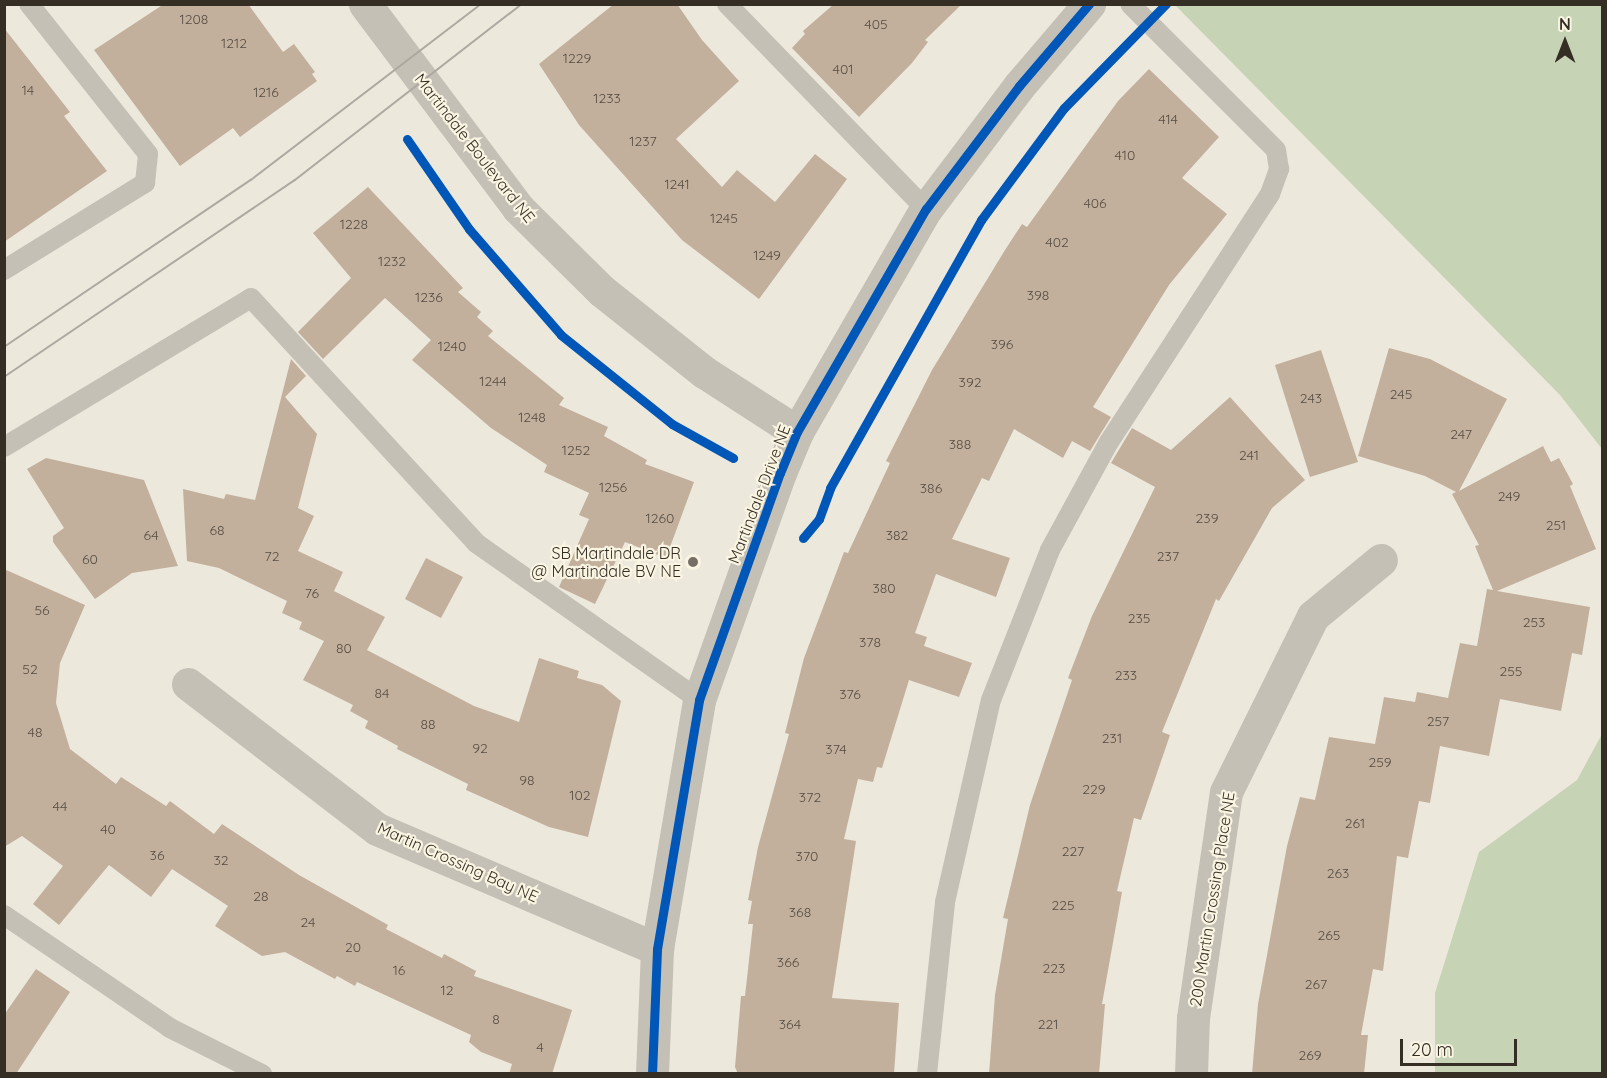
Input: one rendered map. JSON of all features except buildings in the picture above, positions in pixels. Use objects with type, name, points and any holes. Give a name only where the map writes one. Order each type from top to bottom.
[{"type":"street","name":"Martindale Boulevard NE","points":[[365,4],[518,208],[602,291],[704,372],[797,432]]},
{"type":"street","name":"Martindale Drive NE","points":[[652,1074],[657,949],[699,700],[797,432],[926,209],[1019,86],[1089,4]]},
{"type":"street","name":"200 Martin Crossing Place NE","points":[[1191,1074],[1193,1018],[1226,792],[1313,616],[1381,560]]},
{"type":"street","name":"Martin Crossing Bay NE","points":[[188,684],[377,829],[657,949]]},
{"type":"lane","points":[[4,270],[145,183],[148,154],[29,4]]},
{"type":"lane","points":[[727,4],[926,209]]},
{"type":"lane","points":[[927,1074],[945,902],[999,679],[1055,540],[1109,442],[1270,194],[1279,169],[1276,150],[1130,4]]},
{"type":"lane","points":[[4,447],[251,298],[476,543],[699,700]]},
{"type":"lane","points":[[4,915],[171,1028],[262,1074]]},
{"type":"green space","points":[[1175,5],[1602,5],[1602,449],[1560,395]]},
{"type":"green space","points":[[1602,734],[1602,1073],[1435,1073],[1435,993],[1479,852],[1577,780]]},
{"type":"tram line","points":[[4,347],[251,180],[481,4]]},
{"type":"tram line","points":[[4,377],[295,180],[522,4]]},
{"type":"cycle path","points":[[652,1074],[657,949],[699,700],[780,473],[797,432],[926,209],[1019,86],[1089,4]]},
{"type":"cycle path","points":[[803,538],[819,519],[830,488],[981,220],[1064,108],[1166,4]]},
{"type":"cycle path","points":[[407,139],[469,229],[561,335],[672,424],[733,458]]},
{"type":"place","name":"SB Martindale DR @ Martindale BV NE","points":[[693,562]]}]
